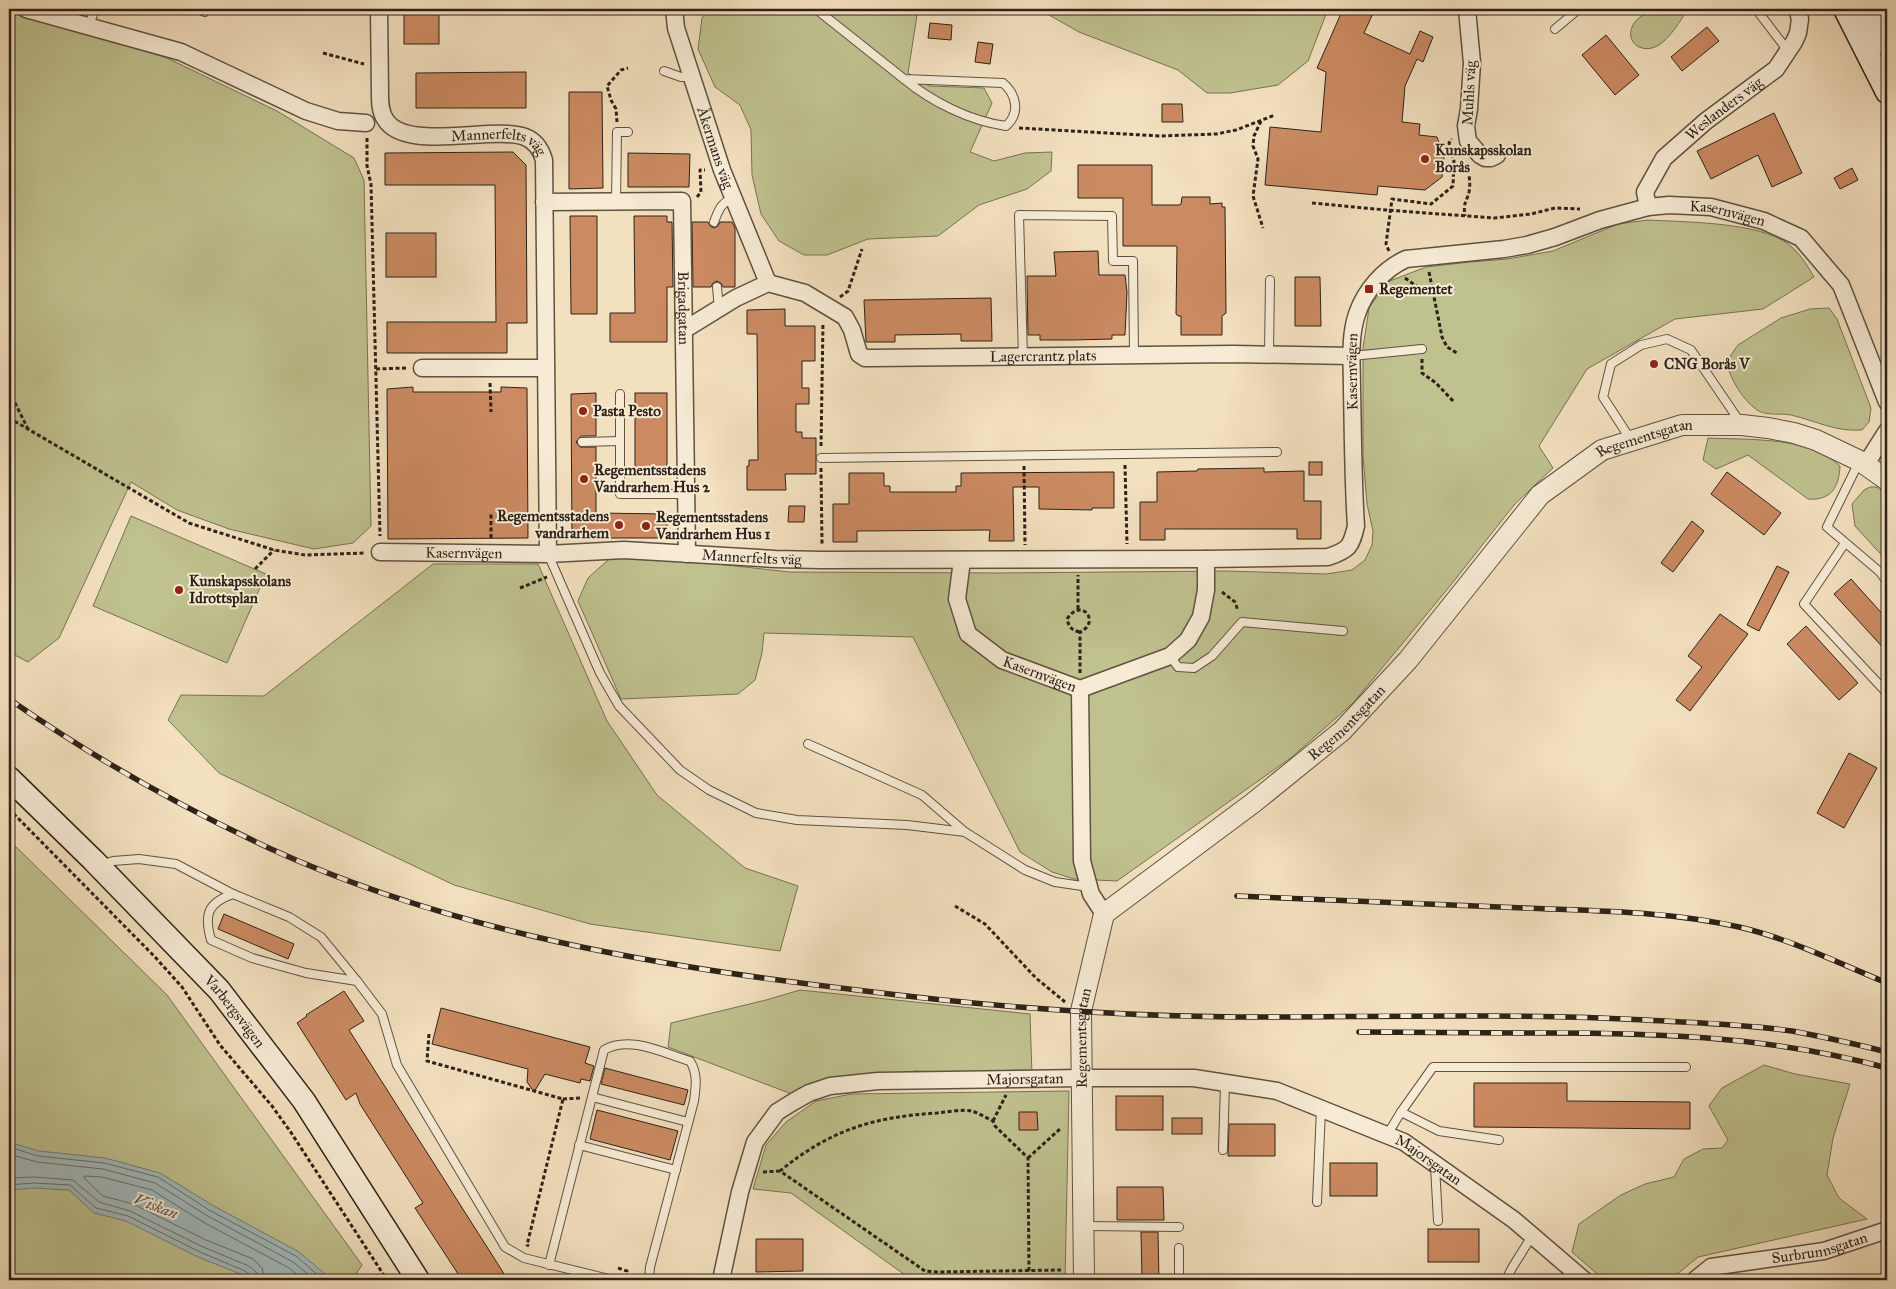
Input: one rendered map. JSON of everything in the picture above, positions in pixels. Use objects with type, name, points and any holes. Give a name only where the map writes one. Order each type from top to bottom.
[{"type":"main road","points":[[1845,9],[1887,92]]},
{"type":"main road","points":[[1868,9],[1887,45]]},
{"type":"main road","name":"Varbergsvägen","points":[[9,778],[219,990],[304,1101],[418,1280]]},
{"type":"street","points":[[26,9],[181,52],[306,111],[338,121],[366,123]]},
{"type":"street","name":"Mannerfelts väg","points":[[379,9],[380,107],[385,120],[396,129],[412,135],[429,137],[509,135],[526,138],[537,146],[544,160],[548,554],[624,550],[822,560],[1206,559]]},
{"type":"street","name":"Åkermans väg","points":[[674,9],[676,28],[691,77],[733,198],[768,283]]},
{"type":"street","name":"Muhls väg","points":[[1467,9],[1472,63],[1466,126],[1468,141],[1485,158],[1497,155]]},
{"type":"street","name":"Weslanders väg","points":[[1648,207],[1645,192],[1664,158],[1706,121],[1776,69],[1798,33],[1800,19],[1797,9]]},
{"type":"street","name":"Brigadgatan","points":[[544,202],[682,201],[687,554]]},
{"type":"street","name":"Kasernvägen","points":[[962,560],[957,598],[968,634],[1002,660],[1080,684],[1170,656],[1188,640],[1201,618],[1206,590],[1206,559],[1328,557],[1344,552],[1352,543],[1356,526],[1352,332],[1363,300],[1369,289],[1396,263],[1426,255],[1504,249],[1527,245],[1555,237],[1600,220],[1648,207],[1669,205],[1711,207],[1764,221],[1801,238],[1841,285],[1887,402]]},
{"type":"street","points":[[684,330],[736,298],[768,283]]},
{"type":"street","name":"Lagercrantz plats","points":[[768,283],[805,293],[845,317],[852,330],[857,348],[865,358],[1024,358],[1269,354],[1352,356]]},
{"type":"street","points":[[422,368],[546,368]]},
{"type":"street","name":"Regementsgatan","points":[[1084,1280],[1085,1226],[1081,1078],[1082,1006],[1104,914],[1253,803],[1342,732],[1408,660],[1540,495],[1602,450],[1682,425],[1742,425],[1794,433],[1816,440],[1863,462],[1887,480]]},
{"type":"street","points":[[1863,462],[1887,431]]},
{"type":"street","name":"Kasernvägen","points":[[380,552],[548,554]]},
{"type":"street","points":[[1080,684],[1082,861],[1091,894],[1104,914]]},
{"type":"street","name":"Majorsgatan","points":[[721,1280],[740,1192],[755,1142],[777,1112],[810,1093],[830,1086],[878,1081],[1081,1078],[1194,1078],[1277,1091],[1387,1135],[1404,1142],[1514,1220],[1584,1280]]},
{"type":"street","name":"Surbrunnsgatan","points":[[1695,1280],[1711,1267],[1824,1251],[1887,1230]]},
{"type":"lane","points":[[89,26],[95,9]]},
{"type":"lane","points":[[196,9],[205,12],[208,9]]},
{"type":"lane","points":[[816,9],[914,87],[956,111],[993,124],[1006,126],[1011,122],[1016,108],[1015,97],[1003,83],[904,79]]},
{"type":"lane","points":[[1555,29],[1574,13],[1576,9]]},
{"type":"lane","points":[[1756,9],[1788,51]]},
{"type":"lane","points":[[664,71],[681,77],[691,77]]},
{"type":"lane","points":[[616,202],[617,132],[628,132]]},
{"type":"lane","points":[[714,222],[719,207],[724,202],[733,198]]},
{"type":"lane","points":[[1024,358],[1019,215],[1112,216],[1113,261],[1133,261],[1134,356]]},
{"type":"lane","points":[[1269,354],[1270,280]]},
{"type":"lane","points":[[717,287],[719,309]]},
{"type":"lane","points":[[1632,441],[1602,397],[1611,364],[1640,345],[1667,338],[1691,350],[1742,425]]},
{"type":"lane","points":[[1352,356],[1422,349]]},
{"type":"lane","points":[[620,394],[620,494],[686,494]]},
{"type":"lane","points":[[582,442],[620,441]]},
{"type":"lane","points":[[821,458],[1276,452]]},
{"type":"lane","points":[[1863,462],[1827,527],[1880,572],[1887,582]]},
{"type":"lane","points":[[1845,543],[1804,604],[1887,693]]},
{"type":"lane","points":[[548,554],[600,673],[619,706],[680,770],[709,790],[756,813],[797,820],[906,825],[965,832]]},
{"type":"lane","points":[[1170,656],[1178,667],[1194,668],[1212,656],[1242,622],[1343,631]]},
{"type":"lane","points":[[808,744],[922,795],[965,832],[1025,870],[1055,882],[1089,887]]},
{"type":"lane","points":[[98,866],[113,861],[139,859],[176,864],[233,894],[289,916],[321,938],[382,1014],[397,1065],[505,1247],[524,1258],[613,1280]]},
{"type":"lane","points":[[233,894],[224,897],[211,907],[206,922],[211,940],[252,958],[306,973],[357,981]]},
{"type":"lane","points":[[549,1265],[604,1050],[612,1045],[629,1043],[690,1061],[694,1068],[697,1082],[650,1267],[650,1280]]},
{"type":"lane","points":[[1387,1135],[1433,1068],[1686,1067]]},
{"type":"lane","points":[[1223,1150],[1225,1083]]},
{"type":"lane","points":[[592,1097],[688,1122]]},
{"type":"lane","points":[[1317,1202],[1321,1109]]},
{"type":"lane","points":[[1401,1112],[1439,1131],[1499,1140]]},
{"type":"lane","points":[[580,1145],[676,1170]]},
{"type":"lane","points":[[1435,1164],[1438,1221]]},
{"type":"lane","points":[[1085,1226],[1179,1227]]},
{"type":"lane","points":[[1506,1280],[1532,1236]]},
{"type":"lane","points":[[1179,1248],[1179,1280]]},
{"type":"path","points":[[323,54],[379,68]]},
{"type":"path","points":[[617,132],[616,109],[610,100],[607,86],[621,70],[628,68]]},
{"type":"path","points":[[1006,126],[1035,130],[1170,136],[1216,134],[1236,130],[1275,115]]},
{"type":"path","points":[[1262,120],[1254,136],[1253,146],[1258,159],[1253,196],[1263,228]]},
{"type":"path","points":[[9,418],[189,523],[274,550],[305,555],[380,552],[371,184],[367,166],[366,123]]},
{"type":"path","points":[[1386,244],[1392,199],[1431,204],[1453,186],[1454,161],[1449,143],[1455,136]]},
{"type":"path","points":[[1312,202],[1494,218],[1531,214],[1554,208],[1582,210],[1600,220]]},
{"type":"path","points":[[848,291],[862,249]]},
{"type":"path","points":[[1426,255],[1442,337],[1447,347],[1457,353]]},
{"type":"path","points":[[1396,263],[1404,277],[1426,293],[1432,293]]},
{"type":"path","points":[[822,560],[823,304]]},
{"type":"path","points":[[376,369],[422,368]]},
{"type":"path","points":[[1422,373],[1436,383],[1454,402]]},
{"type":"path","points":[[9,391],[28,430]]},
{"type":"path","points":[[490,394],[491,412]]},
{"type":"path","points":[[1125,454],[1127,559]]},
{"type":"path","points":[[1024,455],[1025,560]]},
{"type":"path","points":[[491,534],[492,514]]},
{"type":"path","points":[[255,569],[274,550]]},
{"type":"path","points":[[1078,559],[1078,609]]},
{"type":"path","points":[[520,588],[556,572]]},
{"type":"path","points":[[1221,591],[1235,602]]},
{"type":"path","points":[[1078,609],[1084,611],[1089,616],[1090,623],[1086,630],[1080,632],[1074,631],[1069,627],[1068,619],[1072,612],[1078,609]]},
{"type":"path","points":[[1080,632],[1080,684]]},
{"type":"path","points":[[9,809],[155,957],[182,987],[220,1045],[272,1106],[290,1131],[387,1280]]},
{"type":"path","points":[[955,906],[985,924],[1036,978],[1066,1003],[1082,1006]]},
{"type":"path","points":[[429,1034],[427,1061],[563,1099],[527,1245],[552,1252]]},
{"type":"path","points":[[993,1121],[1005,1099],[1008,1079]]},
{"type":"path","points":[[1029,1271],[1028,1158],[995,1126],[993,1121],[971,1111],[901,1115],[865,1124],[829,1137],[800,1155],[780,1172],[925,1271],[1029,1271],[1061,1270]]},
{"type":"path","points":[[1028,1158],[1061,1128]]},
{"type":"path","points":[[608,1266],[627,1271],[625,1280]]},
{"type":"green space","points":[[709,9],[918,9],[908,73],[929,86],[984,88],[992,103],[970,152],[994,161],[1025,153],[1052,152],[1051,171],[1027,189],[979,205],[938,236],[868,239],[827,255],[804,255],[779,241],[761,214],[752,175],[751,130],[740,105],[715,87],[698,49],[702,18]]},
{"type":"green space","points":[[1044,9],[1328,9],[1308,61],[1278,85],[1230,93],[1207,93],[1178,70],[1079,32],[1049,15]]},
{"type":"green space","points":[[1655,9],[1688,9],[1675,29],[1663,42],[1653,48],[1641,48],[1633,42],[1631,37],[1633,25],[1640,17]]},
{"type":"green space","points":[[9,10],[57,23],[167,58],[277,111],[354,158],[364,180],[371,526],[353,543],[314,549],[229,529],[177,510],[131,482],[59,638],[28,662],[9,652]]},
{"type":"green space","points":[[1648,220],[1721,224],[1759,231],[1788,244],[1796,251],[1814,277],[1763,309],[1675,319],[1587,369],[1539,446],[1553,468],[1514,505],[1354,702],[1292,757],[1117,881],[1074,879],[1052,872],[1020,852],[913,637],[764,633],[762,653],[755,680],[738,694],[621,699],[578,601],[588,578],[609,559],[654,557],[790,572],[1227,571],[1326,574],[1352,570],[1365,560],[1372,545],[1373,531],[1367,504],[1363,456],[1363,348],[1369,308],[1387,282],[1426,267],[1507,259],[1553,251],[1618,224]]},
{"type":"green space","points":[[1829,308],[1837,319],[1871,408],[1869,422],[1862,430],[1826,426],[1791,415],[1769,414],[1757,410],[1742,395],[1731,376],[1726,362],[1738,345],[1781,318],[1810,309]]},
{"type":"green space","points":[[1708,438],[1759,440],[1795,444],[1812,449],[1827,456],[1840,466],[1836,486],[1823,498],[1808,499],[1748,455],[1716,469],[1703,460]]},
{"type":"green space","points":[[1870,487],[1877,487],[1887,495],[1887,561],[1855,526],[1852,504],[1864,490]]},
{"type":"green space","name":"Kunskapsskolans Idrottsplan","points":[[131,516],[266,574],[227,663],[93,606]]},
{"type":"green space","points":[[433,564],[538,564],[607,721],[657,795],[745,868],[798,886],[780,951],[590,924],[454,885],[219,773],[168,720],[181,695],[264,696]]},
{"type":"green space","points":[[9,840],[167,995],[362,1265],[352,1280],[9,1280]]},
{"type":"green space","points":[[800,990],[1030,1014],[1032,1075],[915,1071],[797,1096],[668,1047],[671,1023]]},
{"type":"green space","points":[[1764,1065],[1795,1074],[1850,1084],[1833,1138],[1827,1175],[1839,1198],[1867,1219],[1698,1257],[1670,1280],[1604,1280],[1572,1252],[1579,1224],[1621,1195],[1645,1184],[1674,1177],[1684,1159],[1703,1149],[1722,1148],[1728,1140],[1709,1106],[1722,1088]]},
{"type":"green space","points":[[1069,1091],[1065,1280],[912,1280],[791,1193],[753,1189],[766,1145],[786,1122],[816,1101],[851,1094]]},
{"type":"water","name":"Viskan","points":[[9,1142],[39,1151],[105,1158],[160,1173],[212,1205],[299,1252],[325,1274],[328,1280],[249,1280],[243,1275],[198,1257],[126,1221],[94,1213],[69,1190],[34,1188],[9,1190]]},
{"type":"building","points":[[404,9],[439,9],[439,44],[404,44]]},
{"type":"building","points":[[1343,9],[1375,9],[1364,33],[1410,54],[1420,31],[1433,37],[1423,62],[1417,59],[1405,86],[1402,122],[1420,124],[1419,135],[1437,137],[1444,156],[1442,177],[1425,190],[1378,186],[1377,195],[1265,185],[1270,127],[1321,132],[1326,72],[1317,68]]},
{"type":"building","points":[[930,23],[952,25],[951,40],[928,38]]},
{"type":"building","points":[[1707,27],[1719,41],[1682,71],[1671,57]]},
{"type":"building","points":[[1606,35],[1639,75],[1615,95],[1582,55]]},
{"type":"building","points":[[978,42],[993,44],[990,64],[975,62]]},
{"type":"building","points":[[526,72],[526,108],[416,108],[416,73]]},
{"type":"building","points":[[569,92],[602,92],[603,188],[569,189]]},
{"type":"building","points":[[1162,104],[1182,104],[1183,122],[1162,122]]},
{"type":"building","points":[[1774,113],[1802,173],[1772,187],[1758,155],[1711,179],[1697,151]]},
{"type":"building","points":[[513,152],[526,165],[527,323],[507,323],[507,353],[387,353],[387,322],[496,322],[495,185],[385,185],[385,153]]},
{"type":"building","points":[[628,153],[690,154],[689,187],[628,187]]},
{"type":"building","points":[[1078,165],[1152,165],[1152,205],[1179,205],[1181,204],[1182,197],[1210,197],[1210,204],[1222,203],[1222,207],[1225,207],[1226,313],[1222,316],[1222,335],[1181,335],[1181,316],[1176,314],[1177,247],[1123,246],[1123,198],[1078,198]]},
{"type":"building","points":[[1852,168],[1858,180],[1840,189],[1834,178]]},
{"type":"building","points":[[570,216],[597,216],[597,314],[571,314]]},
{"type":"building","points":[[634,216],[667,216],[667,222],[672,222],[673,287],[667,287],[667,342],[610,342],[610,313],[635,313]]},
{"type":"building","points":[[692,222],[708,222],[714,228],[720,222],[732,222],[735,228],[735,287],[723,287],[717,281],[711,287],[693,287]]},
{"type":"building","points":[[386,233],[436,233],[436,277],[386,277]]},
{"type":"building","points":[[1098,251],[1099,275],[1125,275],[1127,292],[1125,335],[1112,335],[1112,339],[1040,340],[1040,335],[1028,335],[1027,276],[1056,276],[1054,252]]},
{"type":"building","points":[[1295,277],[1320,277],[1321,326],[1295,326]]},
{"type":"building","points":[[991,298],[992,341],[961,341],[961,334],[895,335],[895,342],[866,342],[864,300]]},
{"type":"building","points":[[785,309],[785,326],[815,326],[815,361],[802,361],[802,388],[809,388],[809,404],[796,404],[796,432],[802,432],[802,438],[816,438],[816,474],[785,474],[786,490],[747,490],[747,466],[749,466],[749,460],[758,460],[757,334],[747,334],[747,310]]},
{"type":"building","points":[[413,387],[413,392],[501,392],[501,387],[527,388],[528,538],[388,539],[387,389]]},
{"type":"building","points":[[596,393],[596,436],[581,436],[576,442],[580,447],[596,447],[596,513],[667,514],[667,538],[572,538],[571,394]]},
{"type":"building","points":[[635,393],[667,393],[667,471],[635,471]]},
{"type":"building","points":[[1309,462],[1322,462],[1322,475],[1309,475]]},
{"type":"building","points":[[1264,468],[1264,472],[1304,471],[1304,501],[1321,501],[1321,539],[1297,539],[1297,529],[1165,529],[1165,540],[1140,540],[1140,502],[1157,502],[1157,472]]},
{"type":"building","points":[[1114,472],[1114,508],[1092,508],[1092,510],[1039,509],[1039,487],[1013,487],[1014,541],[989,541],[990,530],[857,531],[857,542],[833,542],[833,504],[849,504],[849,473],[884,473],[884,486],[890,486],[890,492],[956,492],[956,486],[961,486],[961,473]]},
{"type":"building","points":[[1727,472],[1781,513],[1764,535],[1711,494]]},
{"type":"building","points":[[789,506],[805,506],[804,522],[788,522]]},
{"type":"building","points":[[1692,521],[1704,531],[1673,572],[1661,563]]},
{"type":"building","points":[[1777,566],[1789,572],[1759,631],[1747,625]]},
{"type":"building","points":[[1851,579],[1887,619],[1887,652],[1834,594]]},
{"type":"building","points":[[1720,614],[1748,634],[1690,711],[1676,700],[1702,667],[1688,656]]},
{"type":"building","points":[[1806,626],[1858,683],[1839,700],[1787,644]]},
{"type":"building","points":[[1849,753],[1877,768],[1844,828],[1817,813]]},
{"type":"building","points":[[224,914],[294,944],[288,959],[218,929]]},
{"type":"building","points":[[344,991],[364,1021],[349,1030],[508,1280],[462,1280],[415,1208],[423,1203],[360,1104],[356,1093],[346,1100],[297,1023],[306,1015]]},
{"type":"building","points":[[441,1008],[590,1047],[585,1063],[594,1066],[590,1081],[581,1079],[580,1083],[545,1074],[534,1092],[527,1082],[528,1069],[432,1044]]},
{"type":"building","points":[[605,1068],[688,1090],[684,1105],[601,1084]]},
{"type":"building","points":[[1474,1083],[1567,1083],[1567,1101],[1690,1102],[1690,1129],[1474,1127]]},
{"type":"building","points":[[1116,1096],[1163,1096],[1163,1130],[1116,1130]]},
{"type":"building","points":[[597,1110],[678,1131],[670,1160],[590,1139]]},
{"type":"building","points":[[1019,1112],[1037,1112],[1038,1130],[1019,1130]]},
{"type":"building","points":[[1172,1118],[1202,1118],[1202,1134],[1172,1134]]},
{"type":"building","points":[[1229,1124],[1275,1124],[1275,1156],[1228,1156]]},
{"type":"building","points":[[1330,1163],[1377,1163],[1377,1196],[1330,1196]]},
{"type":"building","points":[[1117,1187],[1163,1187],[1164,1220],[1117,1220]]},
{"type":"building","points":[[1428,1229],[1479,1229],[1479,1262],[1428,1262]]},
{"type":"building","points":[[1141,1232],[1158,1232],[1159,1280],[1142,1280]]},
{"type":"building","points":[[756,1239],[803,1239],[803,1271],[756,1272]]},
{"type":"railway","points":[[9,699],[104,761],[203,816],[271,849],[340,878],[412,903],[484,924],[558,942],[633,957],[783,981],[904,996],[1046,1009],[1141,1015],[1236,1017],[1493,1016],[1646,1020],[1738,1025],[1792,1031],[1887,1052]]},
{"type":"railway","points":[[1237,896],[1605,911],[1686,918],[1739,927],[1777,938],[1887,983]]},
{"type":"railway","points":[[1359,1032],[1612,1033],[1704,1038],[1796,1048],[1887,1068]]},
{"type":"place","name":"Kunskapsskolan Borås","points":[[1425,159]]},
{"type":"place","name":"Regementet","points":[[1369,289]]},
{"type":"place","name":"CNG Borås V","points":[[1654,364]]},
{"type":"place","name":"Pasta Pesto","points":[[583,411]]},
{"type":"place","name":"Regementsstadens Vandrarhem Hus 2","points":[[584,479]]},
{"type":"place","name":"Regementsstadens vandrarhem","points":[[619,525]]},
{"type":"place","name":"Regementsstadens Vandrarhem Hus 1","points":[[646,526]]},
{"type":"place","name":"Kunskapsskolans Idrottsplan","points":[[179,590]]}]
